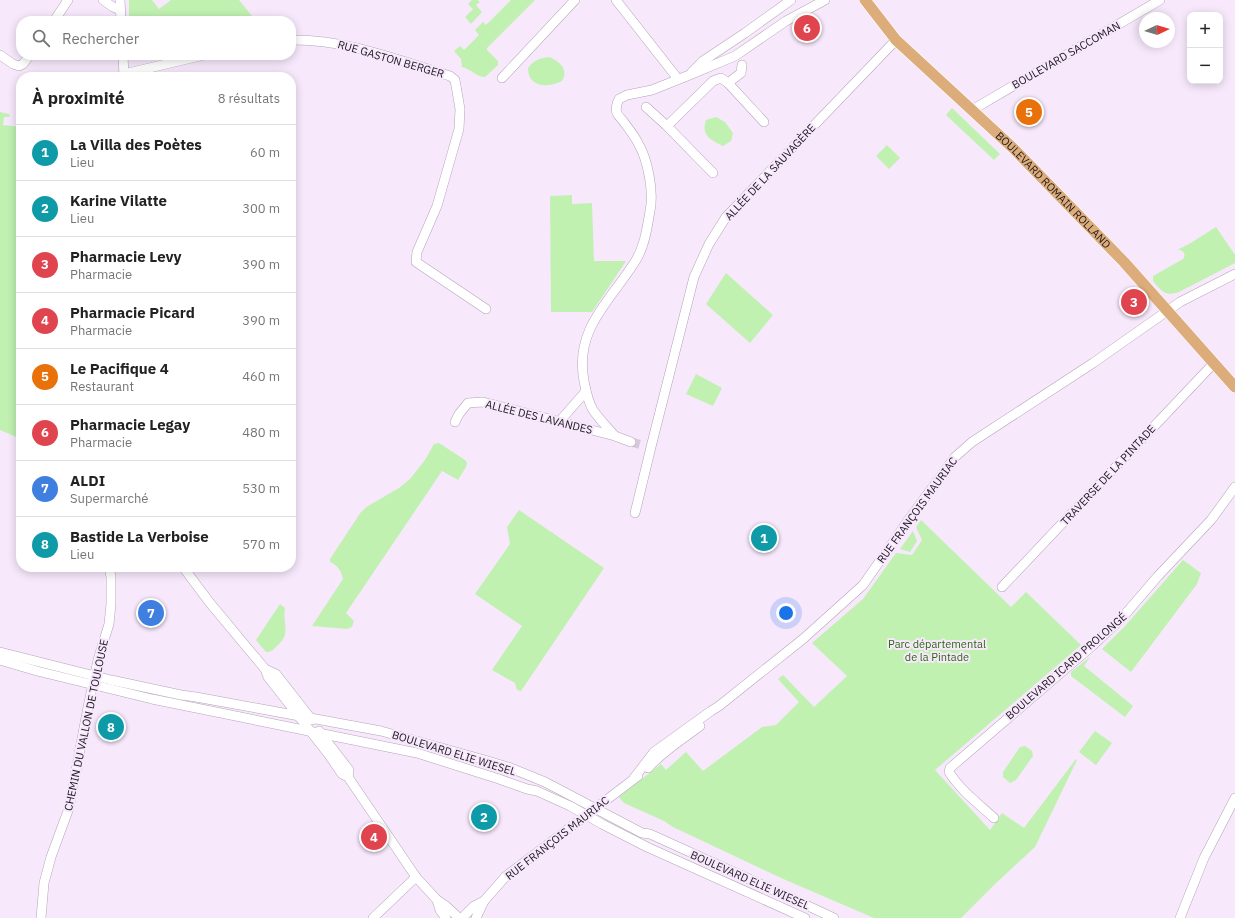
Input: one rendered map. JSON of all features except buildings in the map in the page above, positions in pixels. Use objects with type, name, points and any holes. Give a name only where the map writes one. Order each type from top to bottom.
[{"type":"main road","name":"BOULEVARD ROMAIN ROLLAND","points":[[865,0],[896,40],[1026,161],[1124,262],[1235,387]]},
{"type":"street","points":[[57,16],[68,0]]},
{"type":"street","points":[[103,0],[120,10]]},
{"type":"street","points":[[120,0],[121,16]]},
{"type":"street","points":[[502,78],[575,0]]},
{"type":"street","points":[[616,0],[678,79]]},
{"type":"street","points":[[687,76],[703,62],[791,0]]},
{"type":"street","points":[[615,436],[593,410],[582,374],[582,358],[586,336],[594,320],[636,260],[644,241],[651,208],[651,188],[648,171],[639,144],[617,113],[617,104],[619,99],[652,90],[735,56],[786,21],[825,0]]},
{"type":"street","name":"BOULEVARD SACCOMAN","points":[[972,110],[1160,0]]},
{"type":"street","name":"RUE GASTON BERGER","points":[[296,40],[331,42],[359,49],[450,76],[455,80],[460,109],[459,129],[437,206],[417,252],[416,262],[486,309]]},
{"type":"street","name":"ALLÉE DE LA SAUVAGÈRE","points":[[635,513],[646,446],[694,277],[709,244],[726,217],[896,40]]},
{"type":"street","points":[[728,83],[741,73],[745,56],[744,50]]},
{"type":"street","points":[[0,55],[13,64],[19,66],[26,60]]},
{"type":"street","points":[[735,56],[742,65]]},
{"type":"street","points":[[123,60],[124,72]]},
{"type":"street","points":[[139,72],[185,60]]},
{"type":"street","points":[[666,126],[714,81],[721,78],[728,83],[764,122]]},
{"type":"street","points":[[646,107],[714,173]]},
{"type":"street","name":"RUE FRANÇOIS MAURIAC","points":[[476,918],[484,901],[510,873],[646,770],[675,744],[708,719],[719,706],[803,639],[863,584],[955,457],[972,442],[1093,363],[1180,302],[1235,274]]},
{"type":"street","name":"TRAVERSE DE LA PINTADE","points":[[1002,587],[1214,363]]},
{"type":"street","points":[[559,422],[586,391]]},
{"type":"street","name":"ALLÉE DES LAVANDES","points":[[455,422],[459,414],[468,403],[483,402],[615,436],[631,442]]},
{"type":"street","name":"BOULEVARD ICARD PROLONGÉ","points":[[994,818],[951,776],[949,772],[950,768],[1092,646],[1121,619],[1158,576],[1211,520],[1235,487]]},
{"type":"street","name":"CHEMIN DU VALLON DE TOULOUSE","points":[[110,572],[111,577]]},
{"type":"street","name":"CHEMIN DU VALLON DE TOULOUSE","points":[[41,918],[44,883],[51,857],[69,808],[95,675],[110,615],[112,572]]},
{"type":"street","points":[[187,572],[218,613],[265,669],[268,677],[342,774],[348,777],[416,877],[437,900],[462,917]]},
{"type":"street","name":"BOULEVARD ELIE WIESEL","points":[[0,652],[181,695],[381,731],[488,761],[545,782],[642,833],[657,837],[834,918]]},
{"type":"street","name":"BOULEVARD ELIE WIESEL","points":[[0,660],[37,671],[152,699],[417,753],[537,791],[570,806],[647,847],[805,918]]},
{"type":"street","points":[[265,669],[276,674],[310,718],[349,770],[348,777]]},
{"type":"street","points":[[1180,918],[1204,858],[1235,798]]},
{"type":"street","points":[[373,918],[416,877]]},
{"type":"street","points":[[437,900],[440,910],[446,918]]},
{"type":"street","name":"RUE FRANÇOIS MAURIAC","points":[[462,917],[474,906],[484,901]]},
{"type":"green space","points":[[129,0],[152,0],[159,9],[171,0],[239,0],[252,16],[129,16]]},
{"type":"green space","points":[[472,0],[477,0],[480,2],[476,5],[482,12],[471,24],[465,17],[473,9],[468,4]]},
{"type":"green space","points":[[511,0],[535,0],[487,48],[487,50],[498,61],[498,65],[485,77],[479,76],[462,67],[461,59],[454,51],[460,46],[464,50],[479,35],[475,30],[483,22],[486,25]]},
{"type":"green space","points":[[549,57],[559,63],[564,69],[564,77],[562,81],[551,85],[540,85],[535,83],[529,75],[528,68],[537,60]]},
{"type":"green space","points":[[952,108],[1000,154],[994,160],[946,115]]},
{"type":"green space","points":[[0,112],[9,114],[10,116],[4,117],[3,125],[16,126],[16,437],[0,430]]},
{"type":"green space","points":[[716,117],[725,122],[733,133],[731,141],[723,146],[714,142],[705,130],[706,120]]},
{"type":"green space","points":[[887,145],[900,158],[889,169],[876,156]]},
{"type":"green space","points":[[572,195],[572,204],[592,203],[594,261],[626,261],[592,312],[551,312],[550,196]]},
{"type":"green space","points":[[1216,227],[1235,255],[1235,263],[1179,292],[1170,294],[1161,290],[1153,281],[1153,276],[1183,259],[1183,252],[1181,250],[1177,250]]},
{"type":"green space","points":[[726,273],[773,315],[750,343],[706,304]]},
{"type":"green space","points":[[696,374],[722,388],[713,406],[686,394]]},
{"type":"green space","points":[[439,443],[465,460],[467,463],[458,480],[442,471],[346,613],[354,621],[352,627],[347,629],[312,626],[343,579],[340,571],[330,562],[330,559],[361,512],[368,506],[399,488],[410,479],[425,460],[434,444]]},
{"type":"green space","points":[[519,510],[604,568],[521,691],[517,690],[515,683],[492,670],[522,626],[475,594],[510,544],[507,527]]},
{"type":"green space","name":"Parc départemental de la Pintade","points":[[921,520],[1011,607],[1026,592],[1081,645],[935,770],[990,830],[1002,813],[1024,828],[1076,759],[1077,760],[1035,847],[961,918],[874,918],[781,878],[624,803],[619,797],[661,764],[666,770],[686,752],[703,771],[762,727],[776,725],[799,702],[778,679],[783,675],[814,707],[847,676],[812,643],[863,599],[896,553],[912,555],[922,540],[916,527]]},
{"type":"green space","points":[[913,531],[917,541],[910,552],[900,549]]},
{"type":"green space","points":[[1183,560],[1201,573],[1197,584],[1131,672],[1102,649],[1126,625]]},
{"type":"green space","points":[[280,604],[285,608],[284,614],[286,628],[284,637],[273,650],[266,652],[256,640]]},
{"type":"green space","points":[[1090,657],[1084,666],[1133,706],[1125,717],[1071,676],[1071,672]]},
{"type":"green space","points":[[1095,731],[1112,743],[1096,765],[1079,752]]},
{"type":"green space","points":[[1025,746],[1032,751],[1033,756],[1016,780],[1010,783],[1003,777],[1003,772],[1020,747]]},
{"type":"tunnel","points":[[631,442],[642,445]]},
{"type":"place","name":"Pharmacie Legay","points":[[807,28]]},
{"type":"place","name":"Le Pacifique 4","points":[[1029,112]]},
{"type":"place","name":"Pharmacie Levy","points":[[1134,302]]},
{"type":"place","name":"La Villa des Poètes","points":[[764,538]]},
{"type":"place","name":"ALDI","points":[[151,613]]},
{"type":"place","name":"Bastide La Verboise","points":[[111,727]]},
{"type":"place","name":"Karine Vilatte","points":[[484,817]]},
{"type":"place","name":"Pharmacie Picard","points":[[374,837]]}]
